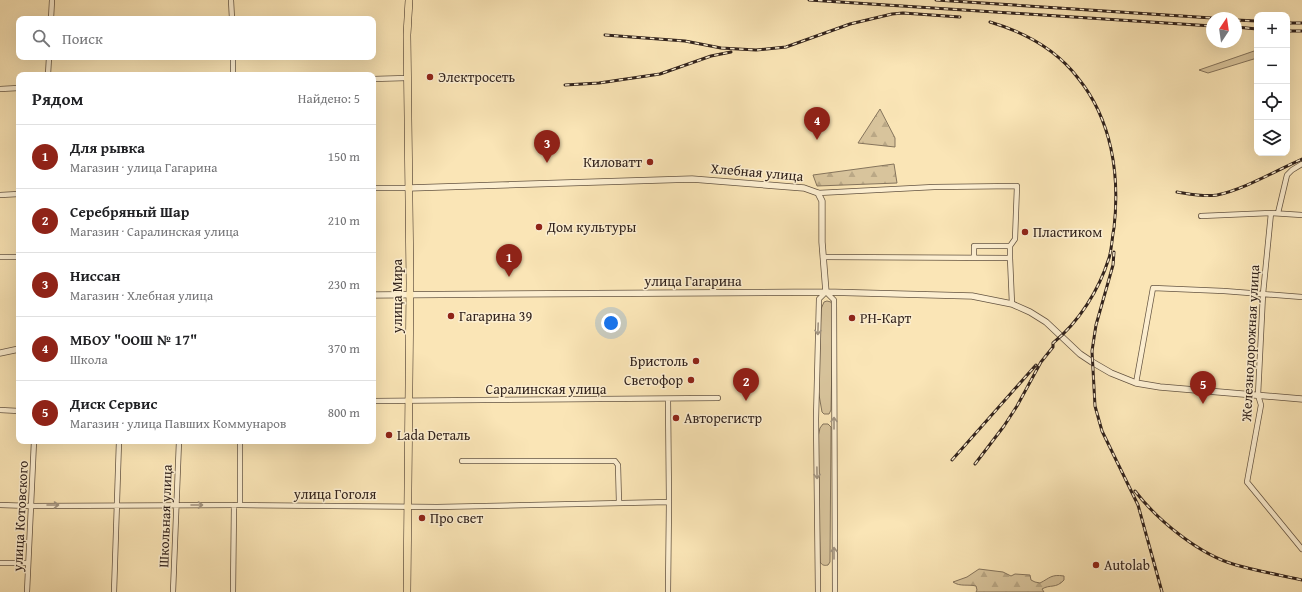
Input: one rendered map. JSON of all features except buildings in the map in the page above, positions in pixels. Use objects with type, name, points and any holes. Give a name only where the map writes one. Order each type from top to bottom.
[{"type":"main road","name":"улица Мира","points":[[407,592],[410,294],[407,35],[409,0]]},
{"type":"street","points":[[51,16],[52,0]]},
{"type":"street","points":[[231,0],[232,16]]},
{"type":"street","points":[[48,72],[49,60]]},
{"type":"street","points":[[233,60],[233,72]]},
{"type":"street","points":[[376,79],[408,78]]},
{"type":"street","points":[[0,89],[16,88]]},
{"type":"street","points":[[1278,213],[1287,175],[1302,164]]},
{"type":"street","name":"Хлебная улица","points":[[376,188],[692,179],[792,186],[810,189],[818,193],[934,187],[1017,186],[1015,239],[1010,246],[1012,304]]},
{"type":"street","points":[[818,193],[822,201],[823,257],[826,292],[834,300],[835,592]]},
{"type":"street","points":[[0,195],[16,194]]},
{"type":"street","points":[[1201,216],[1270,213],[1302,215]]},
{"type":"street","name":"Железнодорожная улица","points":[[1270,213],[1263,294],[1258,395],[1261,405],[1247,482],[1302,549]]},
{"type":"street","points":[[974,258],[974,246],[1010,246]]},
{"type":"street","points":[[0,257],[16,257]]},
{"type":"street","points":[[823,257],[1010,258]]},
{"type":"street","points":[[1136,383],[1153,288],[1224,291],[1302,297]]},
{"type":"street","points":[[818,592],[816,419],[819,299],[826,292]]},
{"type":"street","name":"улица Гагарина","points":[[376,295],[826,292],[972,296],[1012,304],[1030,312],[1046,322],[1080,354],[1111,373],[1136,383],[1160,387],[1302,399]]},
{"type":"street","points":[[0,353],[16,350]]},
{"type":"street","name":"Саралинская улица","points":[[376,401],[718,398]]},
{"type":"street","points":[[668,399],[668,592]]},
{"type":"street","points":[[0,410],[16,410]]},
{"type":"street","name":"улица Котовского","points":[[27,592],[34,444]]},
{"type":"street","points":[[114,592],[119,444]]},
{"type":"street","name":"Школьная улица","points":[[173,592],[179,444]]},
{"type":"street","points":[[233,592],[240,444]]},
{"type":"street","points":[[462,461],[615,461],[618,465],[619,503]]},
{"type":"street","name":"улица Гоголя","points":[[0,505],[437,507],[669,502]]},
{"type":"street","points":[[0,563],[28,563]]},
{"type":"green space","points":[[1254,51],[1254,59],[1208,73],[1199,70]]},
{"type":"green space","points":[[880,109],[895,138],[895,147],[858,143]]},
{"type":"green space","points":[[894,164],[897,183],[817,186],[813,175]]},
{"type":"green space","points":[[824,302],[831,302],[833,309],[831,410],[829,414],[824,414],[822,412],[818,389],[821,309]]},
{"type":"green space","points":[[823,424],[828,424],[831,427],[830,562],[828,565],[822,565],[820,562],[818,437],[820,428]]},
{"type":"green space","points":[[979,569],[1003,572],[1011,576],[1015,574],[1030,575],[1031,580],[1040,583],[1056,576],[1064,576],[1064,580],[1061,583],[1042,589],[1044,592],[976,592],[976,586],[953,582],[967,577]]},
{"type":"railway","points":[[809,0],[1206,26]]},
{"type":"railway","points":[[936,0],[1206,18]]},
{"type":"railway","points":[[605,35],[685,41],[721,48],[756,50],[786,47],[850,24],[892,14],[903,13],[960,17]]},
{"type":"railway","points":[[1242,20],[1254,21]]},
{"type":"railway","points":[[975,464],[1004,426],[1017,406],[1041,362],[1053,347],[1053,343],[1080,315],[1094,293],[1105,270],[1110,254],[1116,208],[1116,188],[1111,149],[1106,130],[1090,94],[1060,58],[1049,50],[1027,36],[990,22]]},
{"type":"railway","points":[[1290,23],[1302,23]]},
{"type":"railway","points":[[1242,28],[1254,29]]},
{"type":"railway","points":[[1290,31],[1302,31]]},
{"type":"railway","points":[[565,85],[599,83],[660,74],[711,56],[731,52]]},
{"type":"railway","points":[[1177,192],[1207,196],[1217,195],[1238,189],[1302,159]]},
{"type":"railway","points":[[1114,252],[1113,265],[1096,325],[1092,351],[1095,406],[1102,431],[1138,505],[1162,592]]},
{"type":"railway","points":[[952,460],[1036,365]]},
{"type":"railway","points":[[1135,491],[1155,514],[1181,536],[1208,553],[1236,565],[1302,580]]},
{"type":"place","name":"Электросеть","points":[[430,77]]},
{"type":"place","name":"МБОУ \"ООШ № 17\"","points":[[817,140]]},
{"type":"place","name":"Киловатт","points":[[650,162]]},
{"type":"place","name":"Ниссан","points":[[547,163]]},
{"type":"place","name":"Дом культуры","points":[[539,227]]},
{"type":"place","name":"Пластиком","points":[[1025,232]]},
{"type":"place","name":"Для рывка","points":[[509,277]]},
{"type":"place","name":"Гагарина 39","points":[[451,316]]},
{"type":"place","name":"РН-Карт","points":[[852,318]]},
{"type":"place","name":"Бристоль","points":[[696,361]]},
{"type":"place","name":"Светофор","points":[[691,380]]},
{"type":"place","name":"Серебряный Шар","points":[[746,401]]},
{"type":"place","name":"Диск Сервис","points":[[1203,404]]},
{"type":"place","name":"Авторегистр","points":[[676,418]]},
{"type":"place","name":"Lada Dеталь","points":[[389,435]]},
{"type":"place","name":"Про свет","points":[[422,518]]},
{"type":"place","name":"Autolab","points":[[1096,565]]}]
